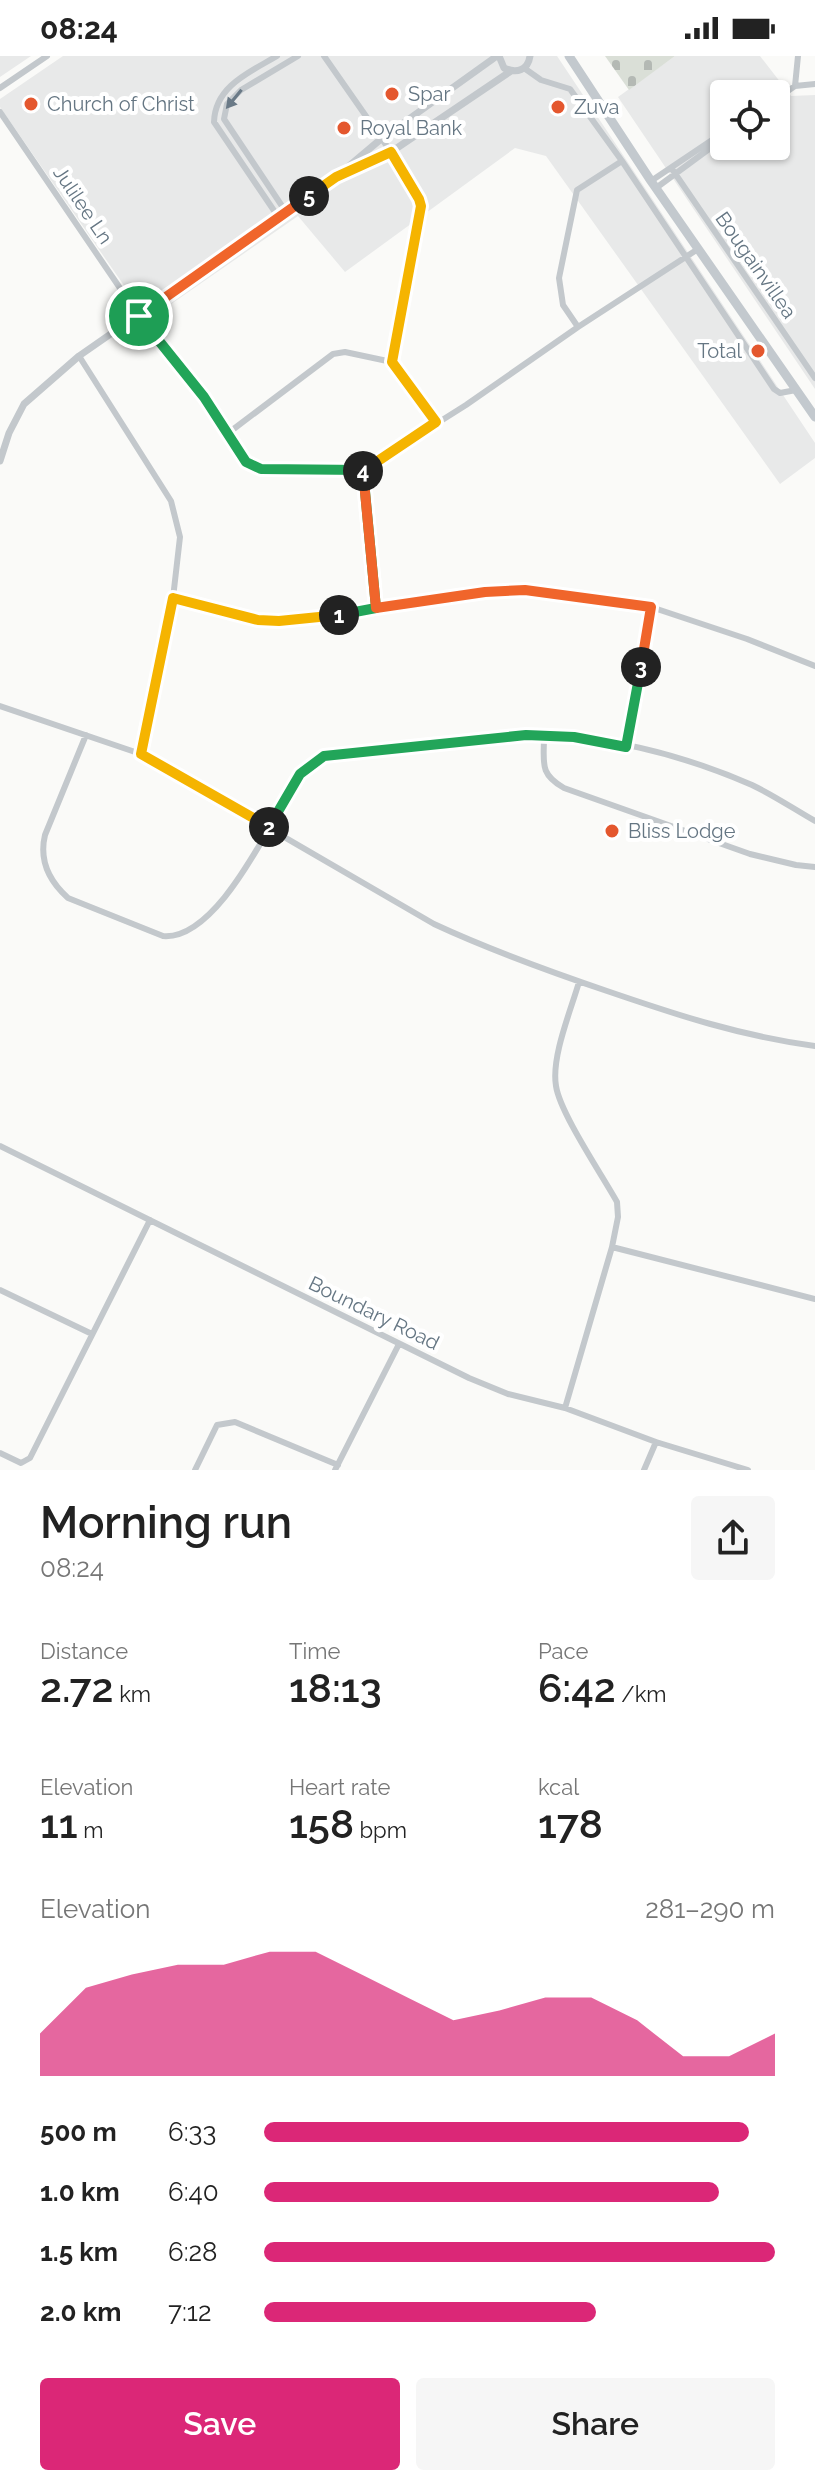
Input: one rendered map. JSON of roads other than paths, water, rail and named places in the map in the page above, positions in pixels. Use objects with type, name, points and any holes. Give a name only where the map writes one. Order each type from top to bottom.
[{"type":"highway","points":[[569,56],[654,185],[815,417]]},
{"type":"street","points":[[0,88],[47,56]]},
{"type":"street","points":[[277,56],[233,83],[223,93],[217,104],[214,122],[282,215]]},
{"type":"street","points":[[282,215],[224,119],[227,104],[241,90],[298,56]]},
{"type":"street","points":[[324,56],[391,152],[421,206],[392,362]]},
{"type":"street","points":[[0,461],[9,433],[24,404],[79,356],[336,177],[381,139],[498,56],[504,68],[519,71],[530,56]]},
{"type":"street","points":[[795,86],[798,56]]},
{"type":"street","points":[[259,67],[264,76]]},
{"type":"street","points":[[524,68],[541,80],[570,89],[622,161],[774,389],[780,393],[796,390]]},
{"type":"street","points":[[336,177],[391,152],[511,71]]},
{"type":"street","points":[[790,89],[815,84]]},
{"type":"street","points":[[434,101],[444,116]]},
{"type":"street","name":"Julilee Ln","points":[[0,112],[139,316],[204,397],[246,462],[261,469],[363,470]]},
{"type":"street","points":[[228,143],[236,137]]},
{"type":"street","points":[[654,185],[710,145]]},
{"type":"street","points":[[578,327],[563,305],[559,292],[576,194],[580,187],[622,161]]},
{"type":"street","name":"Bougainvillea","points":[[674,171],[815,378]]},
{"type":"street","points":[[376,608],[363,470],[466,405],[698,249]]},
{"type":"street","points":[[227,434],[333,354],[345,352],[392,362],[436,422]]},
{"type":"street","points":[[79,356],[171,501],[180,537],[173,598],[141,754]]},
{"type":"street","points":[[173,598],[258,620],[279,621],[359,614],[376,608],[485,592],[525,590],[651,607],[815,666]]},
{"type":"street","points":[[626,747],[651,607]]},
{"type":"street","points":[[0,706],[141,754],[434,924],[479,945],[579,982],[737,1033],[815,1046]]},
{"type":"street","points":[[86,735],[45,835],[42,850],[44,864],[68,898],[131,924],[173,937],[213,913],[300,774],[324,756],[495,737],[574,737],[682,758],[754,786],[815,821]]},
{"type":"street","points":[[544,736],[544,773],[564,788],[750,854],[815,867]]},
{"type":"street","points":[[565,1408],[618,1217],[617,1202],[565,1111],[556,1086],[557,1062],[579,982]]},
{"type":"street","name":"Boundary Road","points":[[0,1146],[469,1378],[508,1394],[565,1408],[656,1442],[748,1470]]},
{"type":"street","points":[[0,1453],[21,1463],[30,1458],[150,1220]]},
{"type":"street","points":[[612,1247],[815,1299]]},
{"type":"street","points":[[0,1290],[92,1334]]},
{"type":"street","points":[[195,1470],[217,1425],[225,1422],[235,1422],[336,1467],[399,1344]]},
{"type":"street","points":[[644,1470],[656,1442]]},
{"type":"place","name":"Spar","points":[[392,94]]},
{"type":"place","name":"Church of Christ","points":[[31,104]]},
{"type":"place","name":"Zuva","points":[[558,107]]},
{"type":"place","name":"Royal Bank","points":[[344,128]]},
{"type":"place","name":"Total","points":[[758,351]]},
{"type":"place","name":"Bliss Lodge","points":[[612,831]]}]
